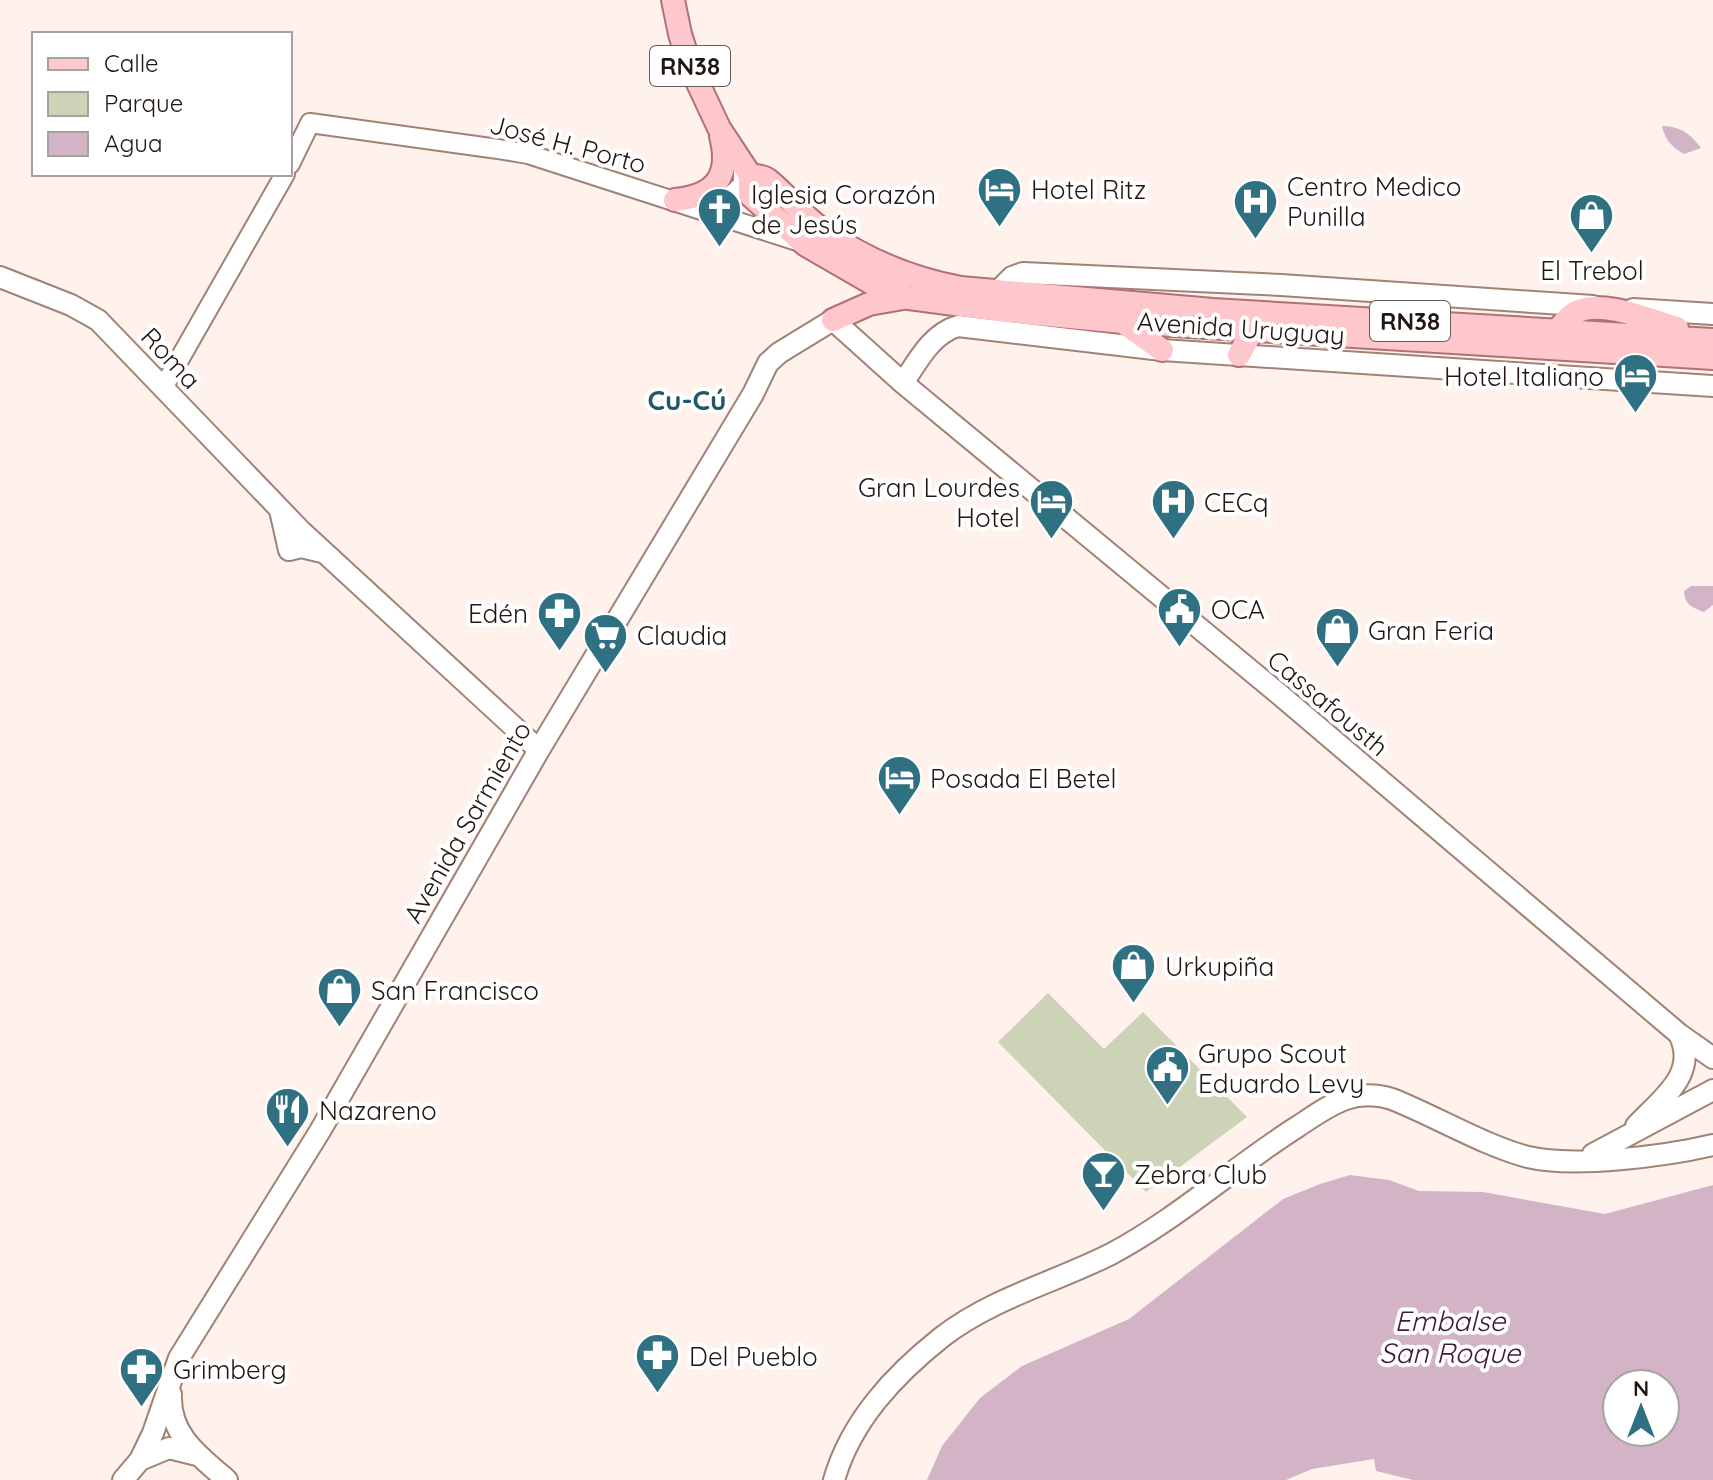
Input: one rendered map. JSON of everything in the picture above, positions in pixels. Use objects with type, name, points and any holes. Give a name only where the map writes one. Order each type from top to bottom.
[{"type":"main road","name":"RN38","points":[[673,0],[690,66],[719,128],[746,169],[750,195],[806,245],[870,282],[909,298],[1030,313],[1123,322],[1258,322]]},
{"type":"main road","points":[[675,200],[700,195],[721,177],[725,158],[719,128]]},
{"type":"main road","name":"RN38","points":[[746,169],[766,178],[801,214],[843,244],[922,279],[987,291],[1258,322],[1560,340],[1713,358]]},
{"type":"main road","points":[[832,260],[847,273],[854,288],[846,306],[833,320]]},
{"type":"main road","name":"Avenida Uruguay","points":[[987,291],[1023,273],[1281,285],[1713,314]]},
{"type":"main road","name":"Roma","points":[[0,277],[71,305],[98,320],[300,530],[539,750]]},
{"type":"main road","points":[[1239,355],[1281,285]]},
{"type":"main road","points":[[833,320],[869,304],[931,292],[987,291]]},
{"type":"main road","points":[[1549,375],[1568,317],[1578,311],[1601,307],[1713,339]]},
{"type":"main road","name":"Cassafousth","points":[[833,320],[903,383],[1279,694],[1679,1034],[1713,1058]]},
{"type":"main road","name":"Avenida Sarmiento","points":[[123,1480],[140,1460],[153,1433],[179,1358],[320,1131],[539,750],[753,394],[768,363],[833,320]]},
{"type":"main road","points":[[1123,322],[1162,350]]},
{"type":"main road","name":"Avenida Uruguay","points":[[903,383],[937,337],[958,326],[1162,350],[1713,386]]},
{"type":"main road","name":"RN38","points":[[1560,340],[1713,339]]},
{"type":"main road","points":[[280,510],[289,550],[301,547],[324,553]]},
{"type":"main road","points":[[1622,1140],[1683,1072],[1686,1048],[1679,1034]]},
{"type":"main road","name":"Cassafousth","points":[[1679,1034],[1713,1079]]},
{"type":"main road","points":[[1576,1160],[1622,1140],[1713,1090]]},
{"type":"main road","points":[[834,1480],[845,1447],[869,1409],[941,1338],[1020,1293],[1114,1252],[1293,1129],[1342,1100],[1361,1095],[1381,1096],[1531,1158],[1576,1160],[1651,1156],[1713,1145]]},
{"type":"main road","points":[[171,1374],[172,1419],[180,1436],[227,1480]]},
{"type":"main road","points":[[140,1460],[169,1448],[198,1455]]},
{"type":"street","name":"José H. Porto","points":[[292,160],[310,123],[528,154],[806,245]]},
{"type":"street","points":[[700,208],[727,200],[743,184],[746,169]]},
{"type":"street","points":[[163,388],[284,176]]},
{"type":"green space","points":[[1048,993],[1104,1049],[1143,1012],[1247,1117],[1146,1192],[998,1042]]},
{"type":"water","points":[[1662,126],[1684,132],[1701,148],[1684,154],[1670,143]]},
{"type":"water","points":[[1691,586],[1713,586],[1713,605],[1704,612],[1687,602],[1684,591]]},
{"type":"water","name":"Embalse San Roque","points":[[1350,1175],[1389,1180],[1419,1191],[1483,1192],[1605,1214],[1713,1185],[1713,1480],[1413,1480],[1376,1471],[1374,1459],[1312,1469],[1286,1480],[927,1480],[942,1446],[980,1398],[1022,1366],[1129,1319],[1283,1199]]},
{"type":"place","name":"Hotel Ritz","points":[[1000,228]]},
{"type":"place","name":"Centro Medico Punilla","points":[[1256,240]]},
{"type":"place","name":"Iglesia Corazón de Jesús","points":[[720,248]]},
{"type":"place","name":"El Trebol","points":[[1592,254]]},
{"type":"place","name":"Hotel Italiano","points":[[1635,415]]},
{"type":"place","name":"Gran Lourdes Hotel","points":[[1051,541]]},
{"type":"place","name":"CECq","points":[[1173,541]]},
{"type":"place","name":"OCA","points":[[1180,648]]},
{"type":"place","name":"Edén","points":[[559,652]]},
{"type":"place","name":"Gran Feria","points":[[1337,669]]},
{"type":"place","name":"Claudia","points":[[606,674]]},
{"type":"place","name":"Posada El Betel","points":[[899,817]]},
{"type":"place","name":"Urkupiña","points":[[1134,1005]]},
{"type":"place","name":"San Francisco","points":[[340,1029]]},
{"type":"place","name":"Grupo Scout Eduardo Levy","points":[[1167,1107]]},
{"type":"place","name":"Nazareno","points":[[288,1149]]},
{"type":"place","name":"Zebra Club","points":[[1103,1213]]},
{"type":"place","name":"Del Pueblo","points":[[658,1395]]},
{"type":"place","name":"Grimberg","points":[[142,1408]]},
{"type":"district","name":"Cu-Cú","points":[[687,399]]}]
